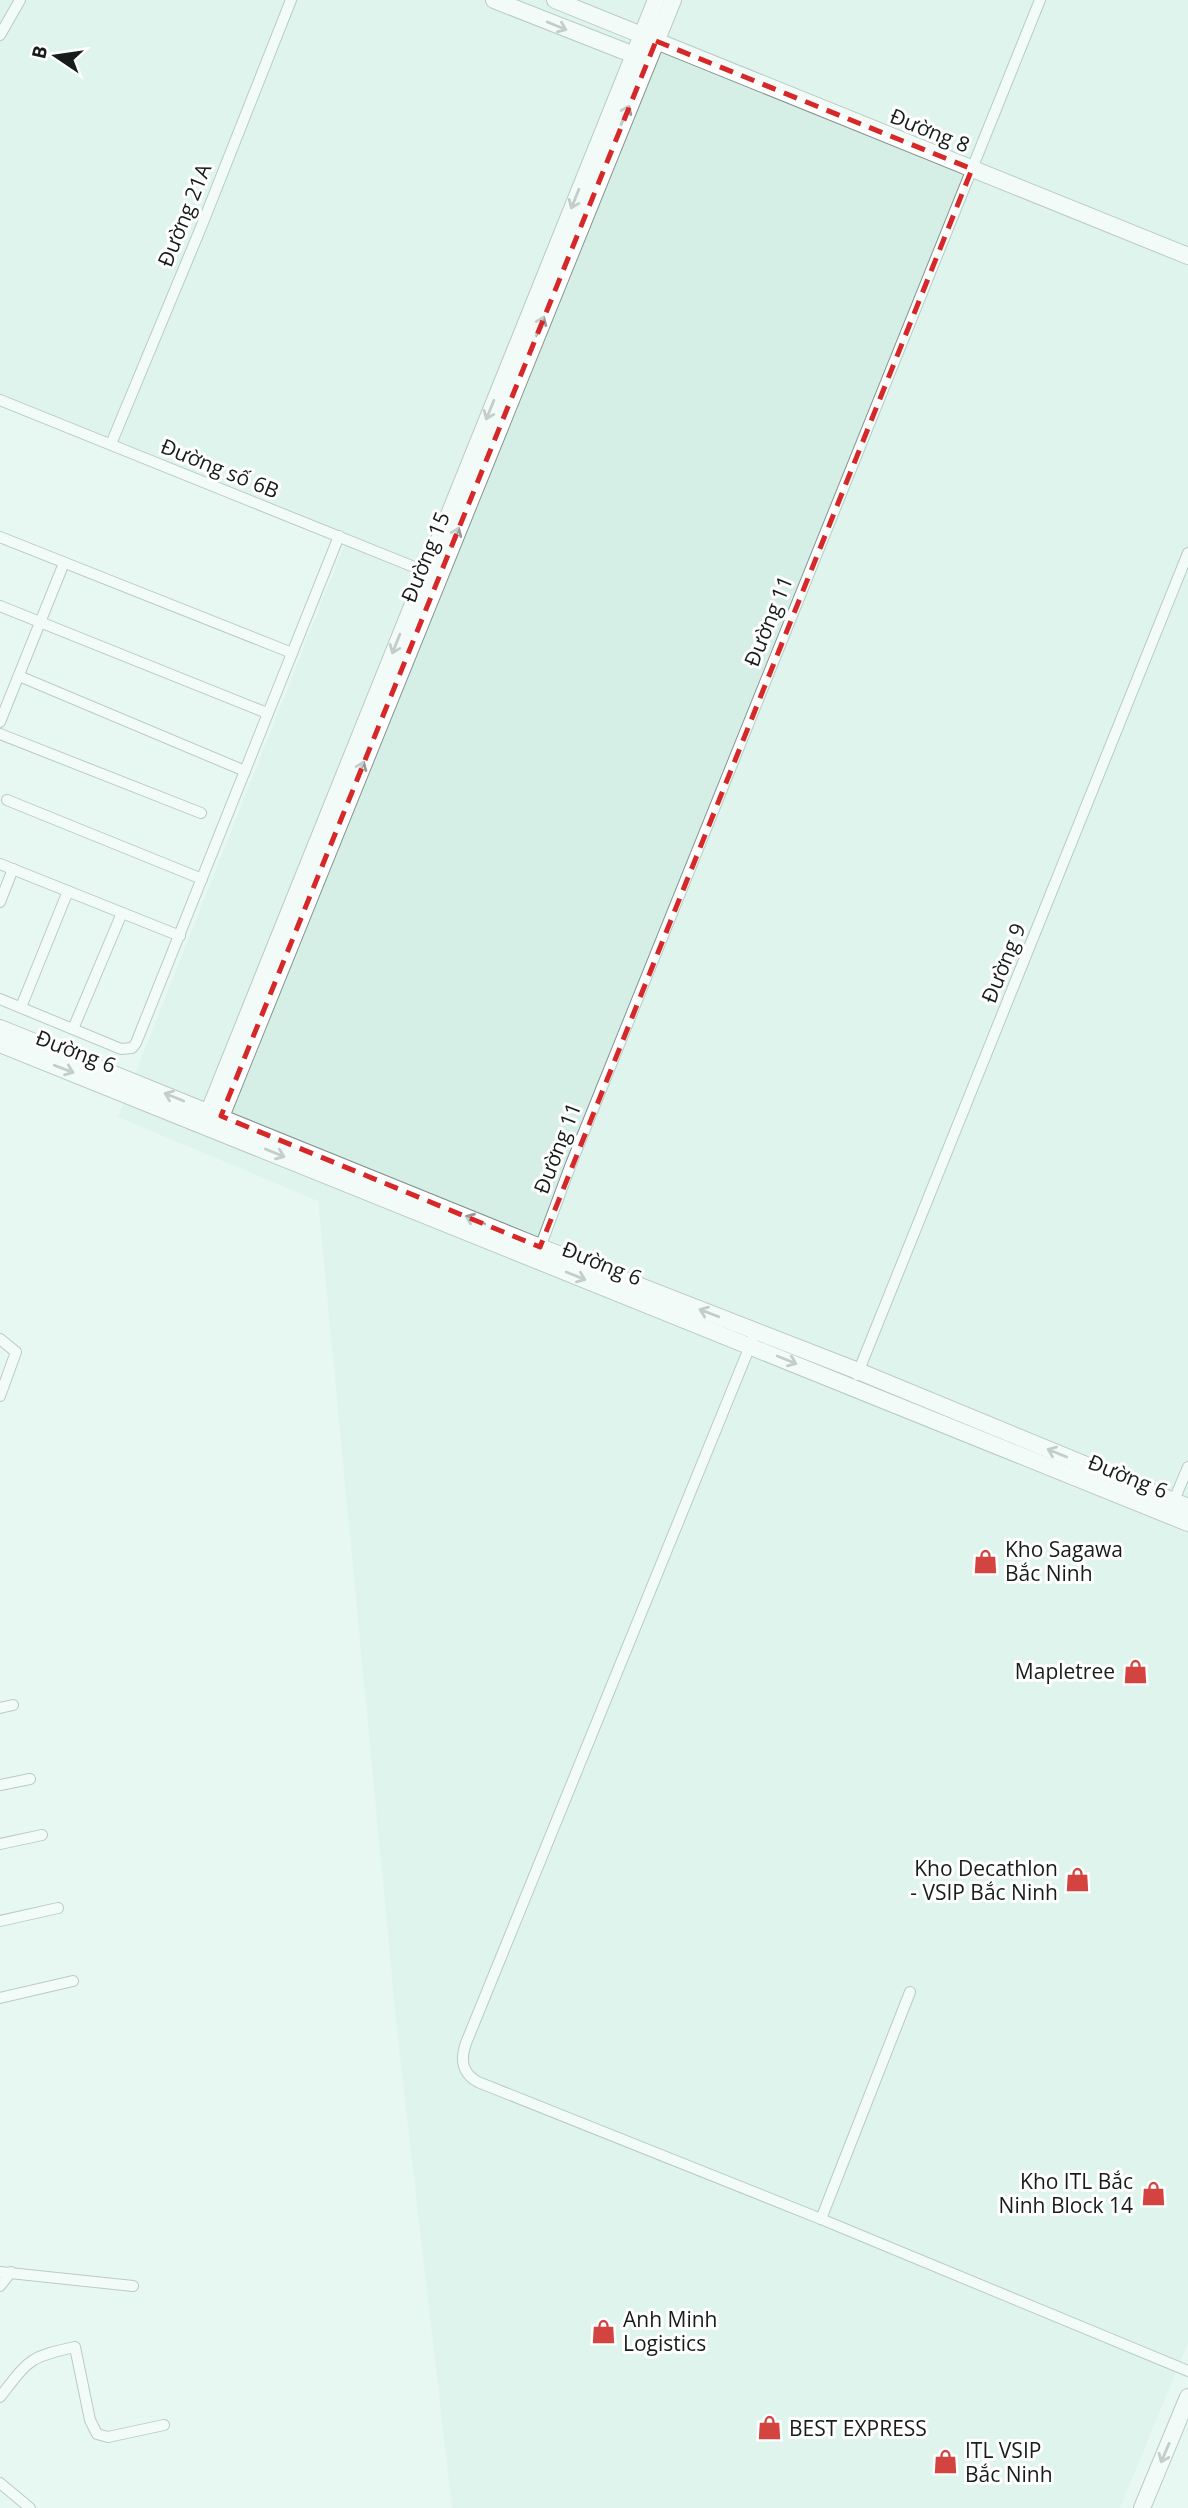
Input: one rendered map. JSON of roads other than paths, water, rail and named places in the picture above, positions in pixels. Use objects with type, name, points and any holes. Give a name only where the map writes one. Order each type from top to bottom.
[{"type":"street","points":[[0,35],[20,0]]},
{"type":"street","name":"Đường 21A","points":[[111,444],[291,0]]},
{"type":"street","points":[[494,0],[634,55],[649,38]]},
{"type":"street","name":"Đường 8","points":[[555,0],[1188,256]]},
{"type":"street","name":"Đường 15","points":[[649,38],[656,0]]},
{"type":"street","name":"Đường 15","points":[[212,1121],[649,38],[673,0]]},
{"type":"street","name":"Đường 11","points":[[538,1253],[575,1153],[1040,0]]},
{"type":"street","name":"Đường 15","points":[[432,574],[634,55]]},
{"type":"street","name":"Đường số 6B","points":[[0,400],[432,574]]},
{"type":"street","points":[[0,999],[121,1049],[132,1048],[180,936],[339,536]]},
{"type":"street","points":[[0,537],[292,653]]},
{"type":"street","name":"Đường 9","points":[[855,1379],[1188,553]]},
{"type":"street","points":[[0,722],[64,563]]},
{"type":"street","points":[[0,606],[267,713]]},
{"type":"street","points":[[19,676],[245,771]]},
{"type":"street","points":[[0,734],[201,813]]},
{"type":"street","points":[[7,800],[202,879]]},
{"type":"street","points":[[0,864],[180,936]]},
{"type":"street","points":[[0,902],[13,869]]},
{"type":"street","points":[[21,1007],[68,891]]},
{"type":"street","points":[[73,1029],[122,913]]},
{"type":"street","name":"Đường 6","points":[[0,1028],[212,1121],[1177,1507],[1188,1523]]},
{"type":"street","name":"Đường 6","points":[[0,1044],[212,1121]]},
{"type":"street","points":[[753,1338],[466,2043],[462,2054],[467,2073],[478,2082],[821,2219],[1188,2371]]},
{"type":"street","points":[[0,1339],[16,1352],[0,1396]]},
{"type":"street","points":[[1177,1507],[1188,1467]]},
{"type":"street","points":[[0,1707],[13,1705]]},
{"type":"street","points":[[0,1785],[30,1779]]},
{"type":"street","points":[[0,1844],[42,1835]]},
{"type":"street","points":[[0,1921],[58,1908]]},
{"type":"street","points":[[0,1998],[73,1981]]},
{"type":"street","points":[[821,2219],[910,1992]]},
{"type":"street","points":[[0,2286],[6,2272],[133,2287]]},
{"type":"street","points":[[0,2397],[24,2366],[32,2360],[75,2347],[90,2420],[97,2434],[108,2437],[164,2425]]},
{"type":"street","points":[[1142,2508],[1188,2397]]},
{"type":"street","points":[[0,2483],[30,2508]]},
{"type":"place","name":"Kho Sagawa Bắc Ninh","points":[[985,1561]]},
{"type":"place","name":"Mapletree","points":[[1135,1671]]},
{"type":"place","name":"Kho Decathlon - VSIP Bắc Ninh","points":[[1078,1880]]},
{"type":"place","name":"Kho ITL Bắc Ninh Block 14","points":[[1153,2193]]},
{"type":"place","name":"Anh Minh Logistics","points":[[603,2331]]},
{"type":"place","name":"BEST EXPRESS","points":[[769,2428]]},
{"type":"place","name":"ITL VSIP Bắc Ninh","points":[[945,2462]]}]
